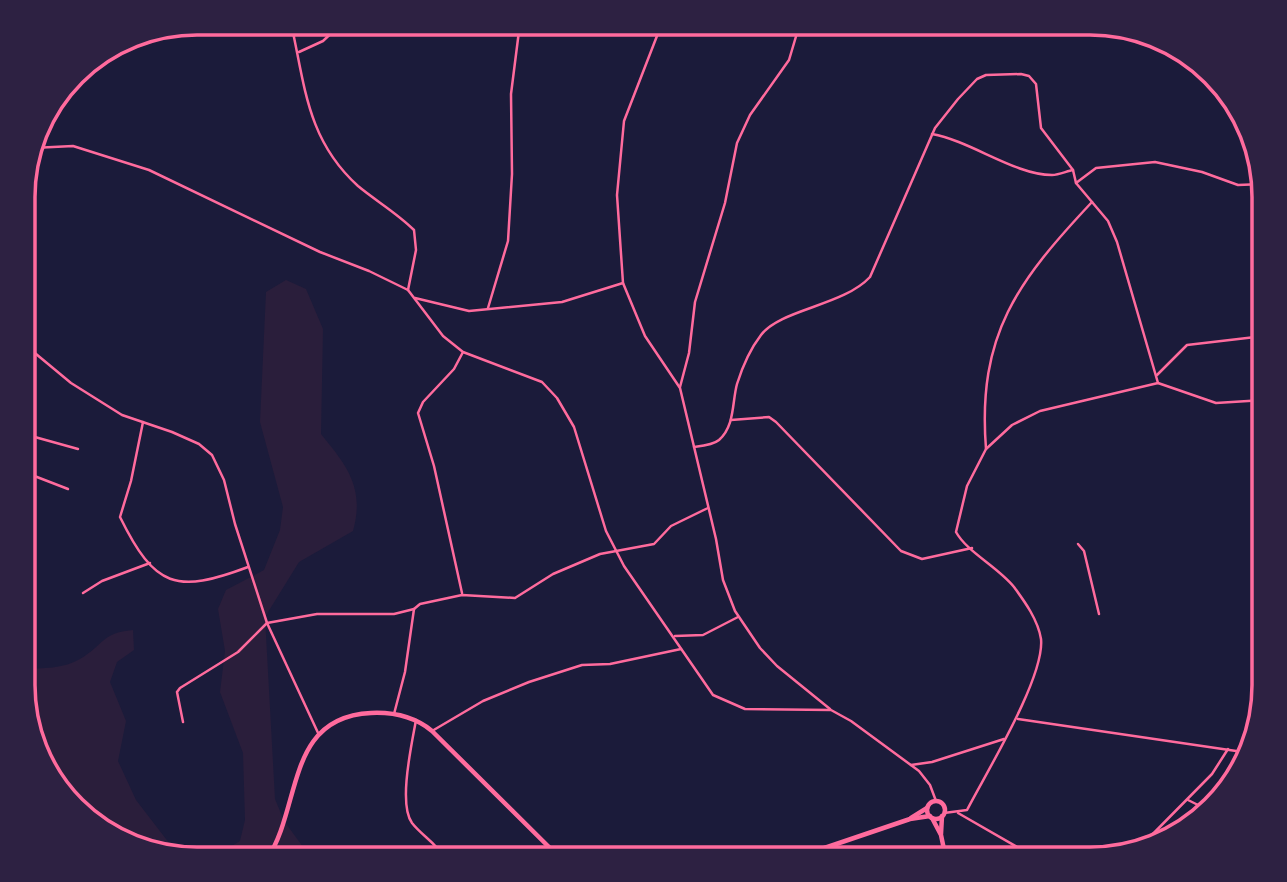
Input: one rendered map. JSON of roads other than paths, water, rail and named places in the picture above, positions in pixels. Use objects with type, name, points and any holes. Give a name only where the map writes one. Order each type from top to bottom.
[{"type":"highway","points":[[273,847],[285,821],[297,769],[319,735],[355,715],[394,714],[416,720],[432,731],[549,847]]},
{"type":"highway","points":[[910,819],[936,801],[942,804],[943,847]]},
{"type":"highway","points":[[927,807],[941,835]]},
{"type":"highway","points":[[827,847],[910,819],[943,815]]},
{"type":"street","points":[[294,35],[314,122],[323,146],[359,186],[414,230],[416,250],[408,290]]},
{"type":"street","points":[[299,52],[323,41],[329,35]]},
{"type":"street","points":[[488,308],[508,241],[512,174],[511,94],[518,35]]},
{"type":"street","points":[[657,35],[624,121],[617,195],[623,283],[645,337],[680,388],[723,580],[738,617],[777,666],[831,710],[911,765],[927,779],[936,801]]},
{"type":"street","points":[[680,388],[689,353],[695,302],[725,203],[737,143],[750,115],[789,60],[796,35]]},
{"type":"street","points":[[694,447],[717,442],[731,419],[743,371],[761,336],[769,327],[833,301],[858,288],[870,277],[932,134],[946,113],[977,79],[996,74],[1021,74],[1029,76],[1036,84],[1041,128],[1073,170],[1076,183],[1108,221],[1117,242],[1158,383]]},
{"type":"street","points":[[932,134],[955,138],[1030,170],[1053,175],[1073,170]]},
{"type":"street","points":[[43,147],[73,146],[149,170],[408,290],[443,336],[463,352],[542,382],[558,398],[578,436],[606,531],[615,549],[707,688],[729,704],[766,711],[831,710]]},
{"type":"street","points":[[1076,183],[1096,169],[1155,162],[1202,172],[1238,185],[1252,184]]},
{"type":"street","points":[[986,449],[984,421],[988,380],[997,341],[1014,296],[1040,259],[1092,202]]},
{"type":"street","points":[[414,298],[469,311],[562,302],[623,283]]},
{"type":"street","points":[[1157,375],[1187,345],[1252,337]]},
{"type":"street","points":[[462,595],[434,466],[418,413],[423,402],[454,369],[463,352]]},
{"type":"street","points":[[35,353],[72,383],[122,415],[199,444],[212,455],[224,480],[267,623],[319,735]]},
{"type":"street","points":[[943,815],[967,810],[1017,719],[1040,650],[1038,628],[1013,586],[958,537],[955,528],[967,486],[986,449],[1012,425],[1040,411],[1158,383],[1216,403],[1252,401]]},
{"type":"street","points":[[731,419],[769,418],[776,422],[901,551],[922,559],[972,548]]},
{"type":"street","points":[[143,422],[131,481],[120,517],[143,558],[174,581],[191,584],[248,567]]},
{"type":"street","points":[[35,436],[78,449]]},
{"type":"street","points":[[35,476],[68,489]]},
{"type":"street","points":[[183,722],[177,692],[180,688],[238,652],[267,623],[317,614],[394,614],[414,609],[420,604],[462,595],[516,598],[553,574],[615,549],[654,544],[671,526],[708,508]]},
{"type":"street","points":[[1078,544],[1084,551],[1099,614]]},
{"type":"street","points":[[83,593],[102,581],[150,563]]},
{"type":"street","points":[[394,714],[405,672],[414,609]]},
{"type":"street","points":[[675,636],[703,635],[738,617]]},
{"type":"street","points":[[432,731],[483,701],[529,681],[582,665],[610,664],[681,649]]},
{"type":"street","points":[[1017,719],[1238,751]]},
{"type":"street","points":[[416,720],[405,807],[411,822],[438,847]]},
{"type":"street","points":[[911,765],[932,762],[1004,739]]},
{"type":"street","points":[[1155,833],[1218,767],[1228,749]]},
{"type":"street","points":[[1188,800],[1199,805]]},
{"type":"street","points":[[958,813],[1017,847]]}]
